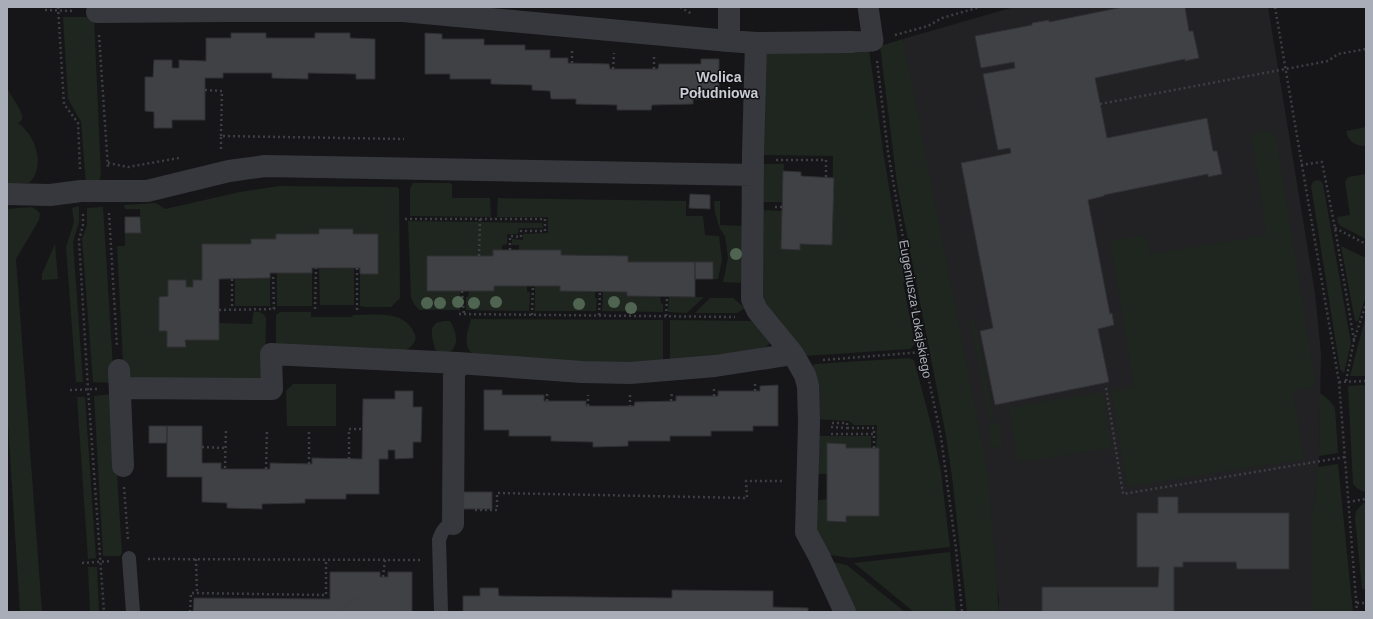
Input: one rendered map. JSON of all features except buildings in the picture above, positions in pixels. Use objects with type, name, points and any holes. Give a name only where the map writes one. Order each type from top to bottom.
[{"type":"street","points":[[729,7],[729,41]]},
{"type":"street","points":[[97,12],[227,10],[403,11],[756,43],[873,41],[868,7]]},
{"type":"street","points":[[756,43],[752,299],[757,310],[795,358],[805,375],[818,425],[807,482],[801,532],[819,556],[845,612]]},
{"type":"street","points":[[7,194],[50,195],[81,191],[147,191],[229,171],[265,166],[753,175]]},
{"type":"street","points":[[123,466],[119,379],[272,389],[271,354],[458,363],[582,372],[630,373],[795,358]]},
{"type":"street","points":[[453,517],[454,375],[458,363]]},
{"type":"lane","points":[[441,612],[439,540],[442,530],[448,525],[453,517]]},
{"type":"lane","points":[[129,558],[133,612]]},
{"type":"path","points":[[873,41],[928,26],[942,18],[980,7]]},
{"type":"path","points":[[1275,7],[1339,382],[1357,612]]},
{"type":"path","points":[[45,10],[58,9],[97,12]]},
{"type":"path","points":[[58,9],[64,104],[78,123],[83,225],[79,240],[104,612]]},
{"type":"path","name":"Eugeniusza Lokajskiego","points":[[873,41],[888,152],[922,352],[941,437],[956,549],[962,612]]},
{"type":"path","points":[[1100,104],[1328,61],[1338,54],[1366,49]]},
{"type":"path","points":[[205,90],[222,91],[221,136]]},
{"type":"path","points":[[786,160],[826,160],[826,177]]},
{"type":"path","points":[[1301,165],[1322,162],[1354,340]]},
{"type":"path","points":[[405,219],[545,219],[545,231],[521,231],[521,237],[510,236],[510,250]]},
{"type":"path","points":[[479,256],[480,219]]},
{"type":"path","points":[[1335,228],[1366,244]]},
{"type":"path","points":[[315,309],[316,268]]},
{"type":"path","points":[[357,268],[358,310]]},
{"type":"path","points":[[219,310],[274,309],[273,274]]},
{"type":"path","points":[[232,279],[232,309]]},
{"type":"path","points":[[532,286],[532,315]]},
{"type":"path","points":[[462,291],[464,314]]},
{"type":"path","points":[[599,315],[600,291]]},
{"type":"path","points":[[666,297],[666,316]]},
{"type":"path","points":[[1346,381],[1354,340],[1366,304]]},
{"type":"path","points":[[459,314],[763,317]]},
{"type":"path","points":[[795,358],[922,352]]},
{"type":"path","points":[[1339,382],[1366,381]]},
{"type":"path","points":[[1106,388],[1123,494],[1345,457]]},
{"type":"path","points":[[818,425],[847,423],[847,428]]},
{"type":"path","points":[[818,425],[847,428],[874,428],[874,448]]},
{"type":"path","points":[[225,468],[226,428]]},
{"type":"path","points":[[266,469],[267,429]]},
{"type":"path","points":[[308,464],[309,429]]},
{"type":"path","points":[[349,459],[349,429],[362,429]]},
{"type":"path","points":[[828,434],[874,434]]},
{"type":"path","points":[[202,447],[225,448]]},
{"type":"path","points":[[123,466],[129,558]]},
{"type":"path","points":[[453,517],[497,510],[497,493],[747,498],[746,481],[807,482]]},
{"type":"path","points":[[1348,502],[1366,498]]},
{"type":"path","points":[[82,563],[129,558],[440,561]]},
{"type":"path","points":[[196,559],[197,593]]},
{"type":"path","points":[[190,612],[190,593],[326,595],[326,560]]},
{"type":"path","points":[[383,577],[385,560]]},
{"type":"path","points":[[338,612],[349,603],[361,598]]},
{"type":"path","points":[[1356,603],[1366,603]]},
{"type":"shaded area","points":[[1014,7],[1268,7],[1315,293],[1321,354],[1319,461],[1313,509],[1313,612],[999,612],[999,599],[903,39]]},
{"type":"shaded area","points":[[63,17],[94,17],[101,175],[98,185],[86,184],[81,122],[68,99]]},
{"type":"shaded area","points":[[903,39],[988,474],[999,612],[967,612],[946,436],[897,184],[880,46]]},
{"type":"shaded area","points":[[760,46],[869,49],[884,157],[905,282],[903,283],[915,344],[910,349],[805,356],[800,353],[764,301],[762,295],[760,210],[782,211],[782,249],[799,250],[800,244],[832,244],[833,156],[761,155]]},
{"type":"shaded area","points":[[7,88],[22,115],[22,120],[18,123],[30,135],[37,152],[37,169],[29,183],[7,184]]},
{"type":"shaded area","points":[[1366,127],[1366,146],[1353,143],[1347,135],[1346,131]]},
{"type":"shaded area","points":[[1275,131],[1316,387],[1293,391],[1304,459],[1127,487],[1111,391],[1134,387],[1110,241],[1147,235],[1150,254],[1267,235],[1251,134]]},
{"type":"shaded area","points":[[761,164],[784,164],[782,202],[760,202]]},
{"type":"shaded area","points":[[1366,174],[1366,239],[1341,226],[1338,223],[1337,217],[1350,215],[1345,182],[1348,177]]},
{"type":"shaded area","points":[[1317,180],[1321,181],[1323,184],[1351,343],[1344,373],[1340,369],[1311,186],[1313,182]]},
{"type":"shaded area","points":[[413,183],[450,183],[452,185],[452,198],[490,198],[491,217],[410,216],[410,188]]},
{"type":"shaded area","points":[[279,186],[399,188],[400,298],[391,307],[360,306],[360,274],[378,274],[378,234],[353,234],[353,229],[319,229],[319,234],[276,234],[276,239],[251,239],[251,244],[202,244],[202,280],[193,280],[193,287],[186,287],[186,280],[168,280],[168,296],[159,297],[159,331],[167,331],[168,347],[185,347],[185,340],[219,323],[252,324],[254,312],[261,313],[266,318],[265,376],[263,380],[124,382],[117,246],[125,246],[125,233],[141,233],[140,209],[125,209],[124,205],[156,203],[165,209],[240,192]]},
{"type":"shaded area","points":[[498,198],[686,201],[686,216],[703,216],[705,235],[719,236],[722,260],[718,279],[713,279],[713,262],[628,262],[628,256],[561,255],[561,250],[519,250],[519,245],[512,245],[512,239],[523,240],[523,234],[548,233],[548,217],[497,217]]},
{"type":"shaded area","points":[[714,201],[720,201],[720,225],[745,226],[744,280],[739,283],[723,282],[728,258],[725,236],[720,229],[715,213]]},
{"type":"shaded area","points":[[79,206],[79,222],[73,242],[83,382],[76,382],[66,247],[74,222],[72,208]]},
{"type":"shaded area","points":[[32,207],[40,214],[39,220],[16,259],[42,612],[20,612],[7,409],[7,209]]},
{"type":"shaded area","points":[[103,207],[114,383],[93,382],[82,239],[87,225],[87,208]]},
{"type":"shaded area","points":[[408,221],[542,223],[543,228],[519,228],[518,234],[507,234],[507,244],[502,245],[502,250],[493,250],[493,256],[427,256],[427,291],[460,291],[460,310],[419,310],[411,298]]},
{"type":"shaded area","points":[[55,244],[58,279],[42,280],[42,274]]},
{"type":"shaded area","points":[[1341,246],[1366,258],[1366,296],[1358,321],[1355,321]]},
{"type":"shaded area","points":[[354,268],[354,305],[320,305],[319,269]]},
{"type":"shaded area","points":[[277,273],[312,273],[312,306],[277,306]]},
{"type":"shaded area","points":[[270,278],[270,306],[235,306],[235,279]]},
{"type":"shaded area","points":[[494,286],[527,286],[527,292],[530,292],[529,311],[466,310],[466,297],[468,297],[469,291],[494,291]]},
{"type":"shaded area","points":[[535,286],[560,286],[560,291],[595,291],[595,298],[597,298],[596,311],[535,311]]},
{"type":"shaded area","points":[[603,291],[627,292],[627,296],[660,297],[661,303],[663,304],[663,312],[602,311]]},
{"type":"shaded area","points":[[669,297],[704,297],[687,313],[668,312]]},
{"type":"shaded area","points":[[710,298],[733,298],[745,308],[737,313],[695,313]]},
{"type":"shaded area","points":[[280,312],[311,312],[311,317],[352,317],[353,315],[390,316],[399,318],[406,322],[412,329],[416,338],[411,347],[402,351],[276,344],[276,315]]},
{"type":"shaded area","points":[[974,317],[994,419],[989,420],[970,318]]},
{"type":"shaded area","points":[[1366,317],[1366,376],[1350,376],[1365,319]]},
{"type":"shaded area","points":[[471,319],[663,320],[663,363],[620,364],[473,354],[468,347],[467,342],[467,333]]},
{"type":"shaded area","points":[[670,320],[755,321],[770,340],[766,347],[670,363]]},
{"type":"shaded area","points":[[450,321],[456,334],[456,343],[448,354],[439,353],[435,349],[432,337],[432,328],[436,323]]},
{"type":"shaded area","points":[[909,358],[914,360],[932,428],[941,472],[950,547],[850,558],[825,554],[813,526],[813,501],[827,499],[827,521],[845,522],[846,516],[879,516],[879,449],[876,448],[877,425],[854,425],[849,421],[813,419],[809,368],[815,364]]},
{"type":"shaded area","points":[[293,384],[336,384],[336,426],[287,426],[286,391]]},
{"type":"shaded area","points":[[1366,385],[1366,491],[1362,491],[1353,484],[1348,386]]},
{"type":"shaded area","points":[[1103,392],[1112,448],[1018,463],[1009,407]]},
{"type":"shaded area","points":[[1320,393],[1329,400],[1335,408],[1338,453],[1319,456]]},
{"type":"shaded area","points":[[112,394],[122,553],[120,556],[103,556],[94,396]]},
{"type":"shaded area","points":[[77,397],[85,397],[96,558],[88,559]]},
{"type":"shaded area","points":[[999,422],[1003,446],[991,448],[988,424]]},
{"type":"shaded area","points":[[814,436],[871,436],[871,448],[846,448],[846,444],[827,443],[827,474],[814,474]]},
{"type":"shaded area","points":[[1338,464],[1353,612],[1313,612],[1313,509],[1318,467]]},
{"type":"shaded area","points":[[1363,503],[1366,503],[1366,589],[1362,589],[1355,518],[1356,511]]},
{"type":"shaded area","points":[[950,552],[956,612],[914,612],[854,563]]},
{"type":"shaded area","points":[[828,561],[847,565],[905,612],[854,612]]},
{"type":"shaded area","points":[[88,567],[97,567],[98,612],[90,612]]},
{"type":"district","name":"Wolica Południowa","points":[[719,86]]}]
